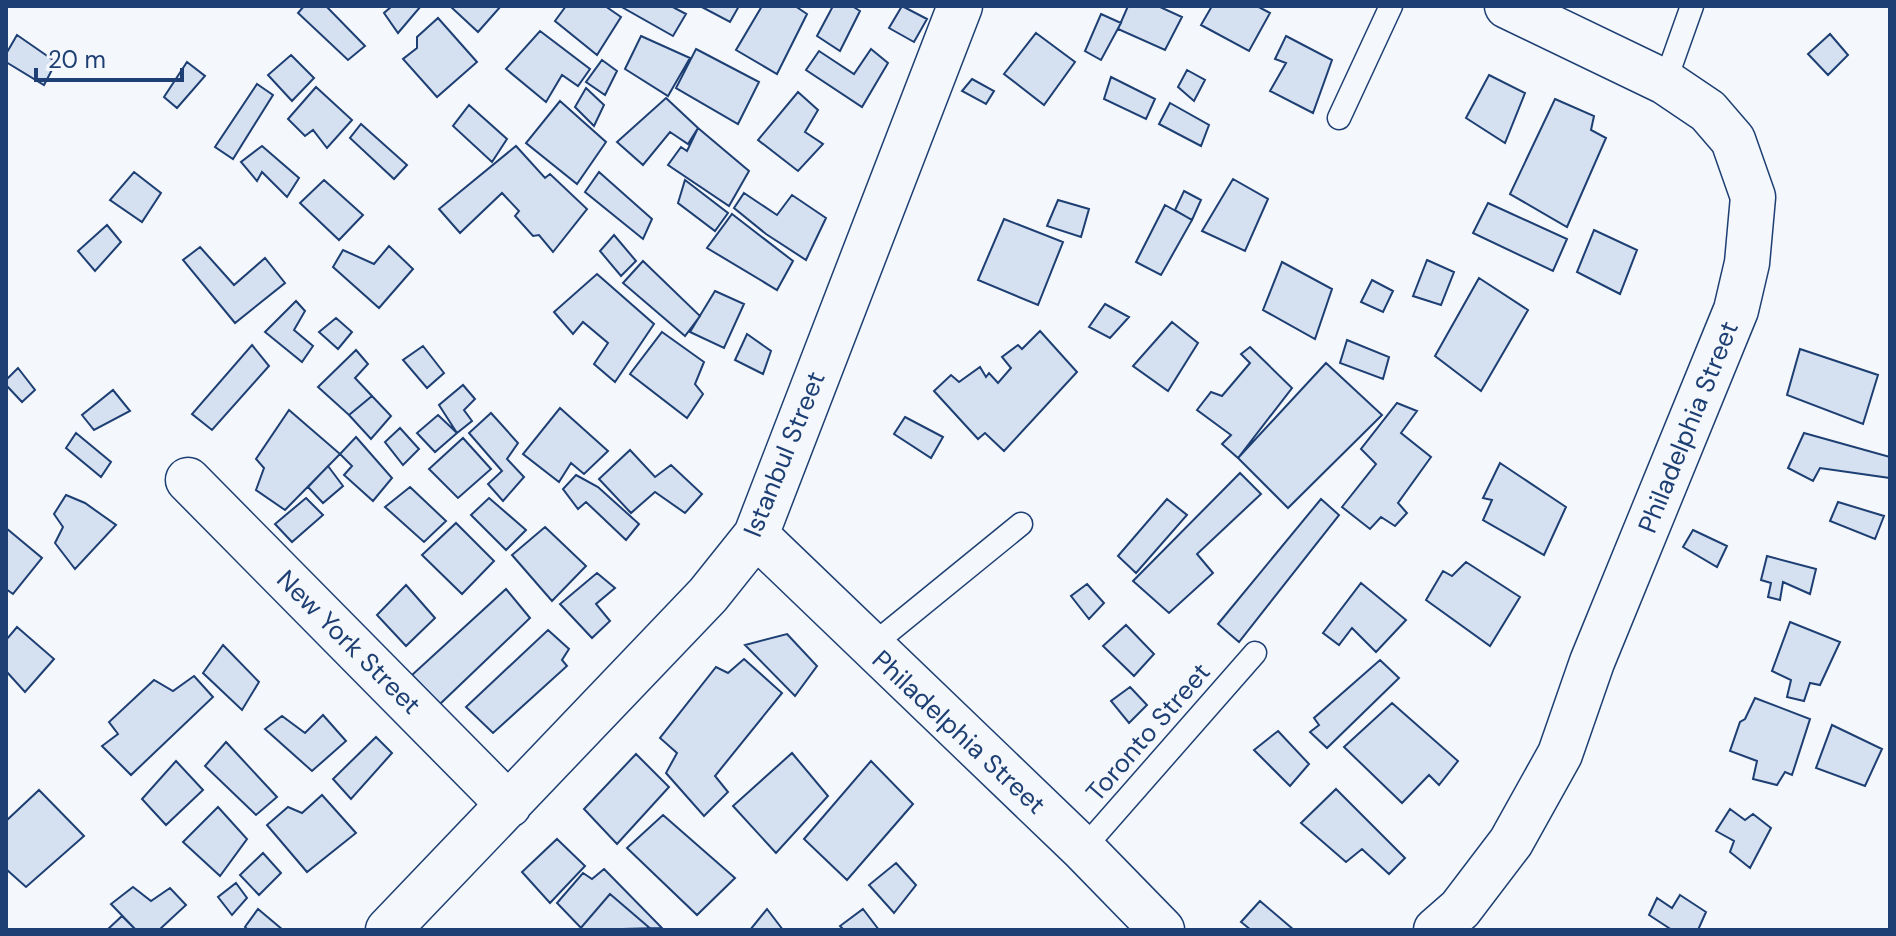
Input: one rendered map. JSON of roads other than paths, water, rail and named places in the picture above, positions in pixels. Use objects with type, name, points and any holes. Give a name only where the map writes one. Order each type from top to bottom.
[{"type":"street","name":"Istanbul Street","points":[[388,930],[708,595],[756,535],[960,6]]},
{"type":"street","name":"Philadelphia Street","points":[[1436,930],[1460,909],[1511,842],[1560,754],[1592,662],[1736,310],[1747,263],[1753,197],[1733,140],[1708,111],[1665,82],[1507,6]]},
{"type":"street","name":"New York Street","points":[[188,480],[509,805]]},
{"type":"street","name":"Philadelphia Street","points":[[756,535],[1083,849],[1162,930]]},
{"type":"lane","points":[[1339,118],[1391,6]]},
{"type":"lane","points":[[1665,82],[1692,6]]},
{"type":"lane","points":[[870,647],[1021,524]]},
{"type":"lane","name":"Toronto Street","points":[[1083,849],[1255,653]]}]
